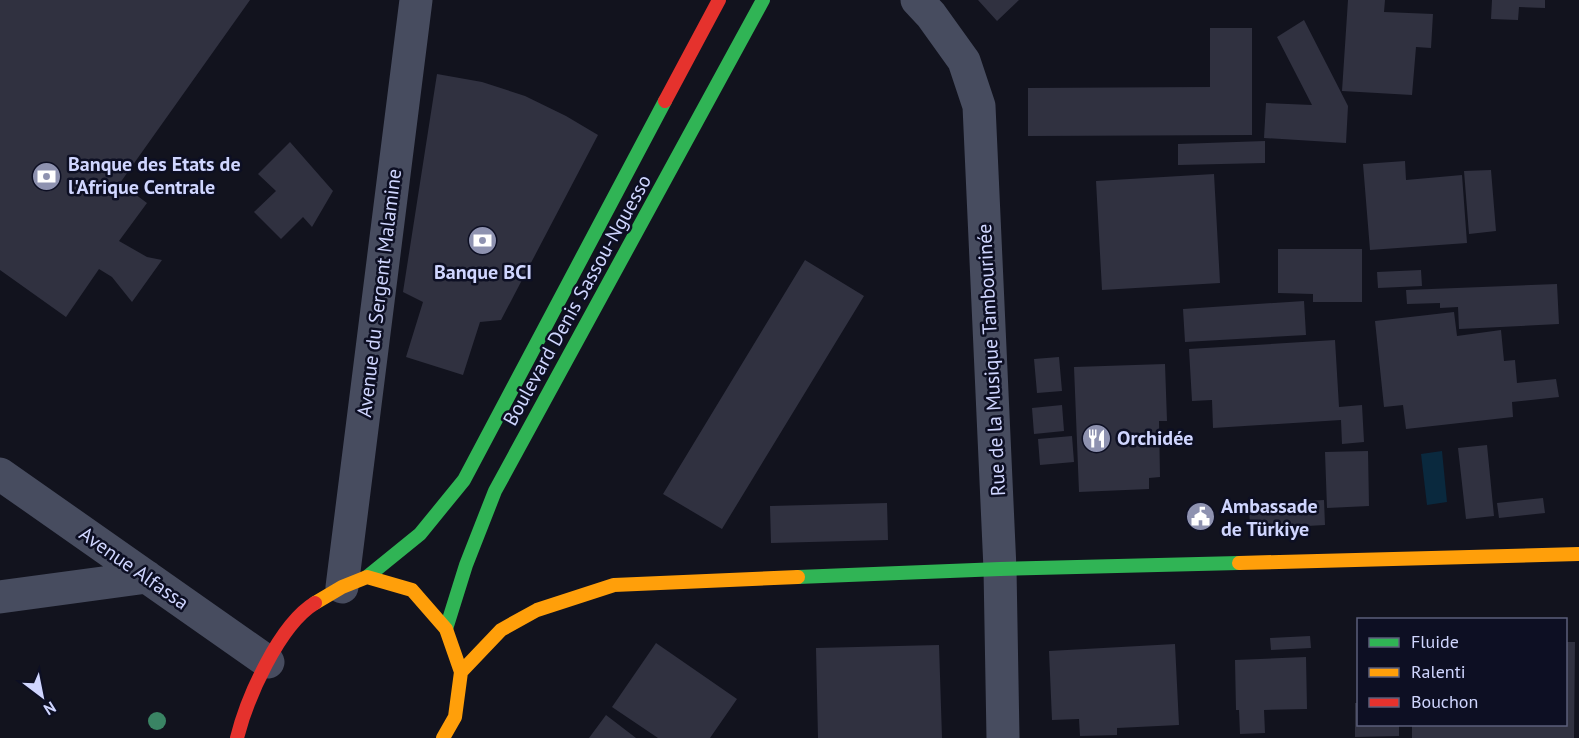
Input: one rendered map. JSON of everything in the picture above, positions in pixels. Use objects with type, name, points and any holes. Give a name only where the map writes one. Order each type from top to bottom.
[{"type":"main road","name":"Boulevard Denis Sassou-Nguesso","points":[[237,738],[242,717],[285,632],[311,606],[354,582],[420,534],[464,480],[719,0]]},
{"type":"main road","name":"Boulevard Denis Sassou-Nguesso","points":[[446,629],[466,565],[495,491],[763,0]]},
{"type":"main road","points":[[461,672],[501,630],[537,610],[614,585],[1000,569],[1579,554]]},
{"type":"main road","points":[[354,582],[412,590],[446,629],[461,672],[455,717],[443,738]]},
{"type":"street","name":"Avenue du Sergent Malamine","points":[[354,582],[416,0]]},
{"type":"street","name":"Rue de la Musique Tambourinée","points":[[916,0],[931,15],[964,61],[979,106],[1000,569],[1003,738]]},
{"type":"street","name":"Avenue Alfassa","points":[[0,474],[268,662]]},
{"type":"street","points":[[0,597],[147,577]]},
{"type":"water","points":[[1442,451],[1447,502],[1427,505],[1421,454]]},
{"type":"building","points":[[0,0],[250,0],[120,183],[147,203],[119,241],[147,257],[162,260],[132,302],[112,277],[99,269],[66,317],[0,270]]},
{"type":"building","points":[[978,0],[1019,0],[997,21]]},
{"type":"building","points":[[1348,0],[1385,0],[1384,12],[1433,14],[1431,48],[1416,47],[1412,95],[1342,91]]},
{"type":"building","points":[[1492,0],[1545,0],[1545,8],[1519,7],[1518,20],[1491,19]]},
{"type":"building","points":[[1304,20],[1348,106],[1346,143],[1264,138],[1266,103],[1312,105],[1277,37]]},
{"type":"building","points":[[1210,28],[1252,28],[1252,135],[1028,136],[1028,88],[1210,87]]},
{"type":"building","points":[[437,74],[482,82],[525,96],[598,135],[501,320],[480,322],[463,375],[406,357],[423,302],[403,292]]},
{"type":"building","points":[[1265,141],[1265,163],[1178,165],[1178,144]]},
{"type":"building","points":[[290,142],[333,191],[312,227],[303,217],[281,239],[254,212],[276,191],[258,174]]},
{"type":"building","points":[[1405,161],[1406,180],[1462,175],[1467,243],[1370,250],[1363,164]]},
{"type":"building","points":[[1491,170],[1496,231],[1469,234],[1464,171]]},
{"type":"building","points":[[1214,174],[1220,283],[1102,290],[1096,181]]},
{"type":"building","points":[[1278,249],[1362,249],[1362,302],[1313,302],[1313,294],[1278,293]]},
{"type":"building","points":[[805,260],[864,296],[722,529],[663,494]]},
{"type":"building","points":[[1421,270],[1422,286],[1378,288],[1377,272]]},
{"type":"building","points":[[1557,284],[1559,324],[1459,329],[1458,307],[1440,308],[1440,303],[1407,304],[1406,290]]},
{"type":"building","points":[[1304,301],[1306,335],[1185,342],[1183,309]]},
{"type":"building","points":[[1454,312],[1457,336],[1501,330],[1504,361],[1515,360],[1517,383],[1556,379],[1559,397],[1512,402],[1513,417],[1406,429],[1403,405],[1384,407],[1375,321]]},
{"type":"building","points":[[1335,340],[1339,407],[1362,405],[1364,442],[1342,444],[1341,420],[1213,428],[1212,400],[1192,401],[1189,349]]},
{"type":"building","points":[[1059,357],[1062,391],[1037,393],[1034,359]]},
{"type":"building","points":[[1165,364],[1167,421],[1159,421],[1160,477],[1149,478],[1149,489],[1079,492],[1074,367]]},
{"type":"building","points":[[1062,405],[1064,431],[1034,434],[1032,408]]},
{"type":"building","points":[[1072,436],[1074,462],[1040,465],[1038,439]]},
{"type":"building","points":[[1487,445],[1494,516],[1466,519],[1458,448]]},
{"type":"building","points":[[1368,451],[1369,506],[1327,508],[1325,452]]},
{"type":"building","points":[[1543,498],[1545,513],[1499,518],[1497,503]]},
{"type":"building","points":[[1324,500],[1325,525],[1250,529],[1249,504]]},
{"type":"building","points":[[887,503],[888,540],[771,543],[770,506]]},
{"type":"building","points":[[1310,636],[1311,648],[1271,650],[1270,638]]},
{"type":"building","points":[[1567,642],[1575,642],[1574,738],[1412,738],[1412,726],[1567,726]]},
{"type":"building","points":[[656,643],[737,699],[710,738],[658,738],[612,707]]},
{"type":"building","points":[[1175,644],[1179,725],[1117,728],[1117,735],[1080,736],[1079,719],[1052,720],[1049,651]]},
{"type":"building","points":[[939,645],[942,738],[818,738],[816,648]]},
{"type":"building","points":[[1306,657],[1307,709],[1264,710],[1265,733],[1240,734],[1239,710],[1236,710],[1235,660]]},
{"type":"building","points":[[1355,703],[1357,703],[1357,726],[1399,726],[1399,736],[1355,737]]},
{"type":"building","points":[[606,715],[636,738],[589,738]]},
{"type":"traffic: fast","points":[[446,629],[466,565],[495,491],[763,0]]},
{"type":"traffic: fast","points":[[367,577],[420,534],[464,480],[665,101]]},
{"type":"traffic: fast","points":[[798,577],[1239,563]]},
{"type":"traffic: slow","points":[[1239,563],[1579,554]]},
{"type":"traffic: slow","points":[[315,603],[342,587],[367,577],[412,590],[446,629],[461,672],[455,717],[443,738]]},
{"type":"traffic: slow","points":[[461,672],[501,630],[537,610],[614,585],[798,577]]},
{"type":"traffic: jam","points":[[665,101],[719,0]]},
{"type":"traffic: jam","points":[[237,738],[248,703],[266,664],[289,628],[302,613],[315,603]]},
{"type":"place","name":"Banque des Etats de l'Afrique Centrale","points":[[47,176]]},
{"type":"place","name":"Banque BCI","points":[[483,241]]},
{"type":"place","name":"Orchidée","points":[[1096,438]]},
{"type":"place","name":"Ambassade de Türkiye","points":[[1200,517]]}]
